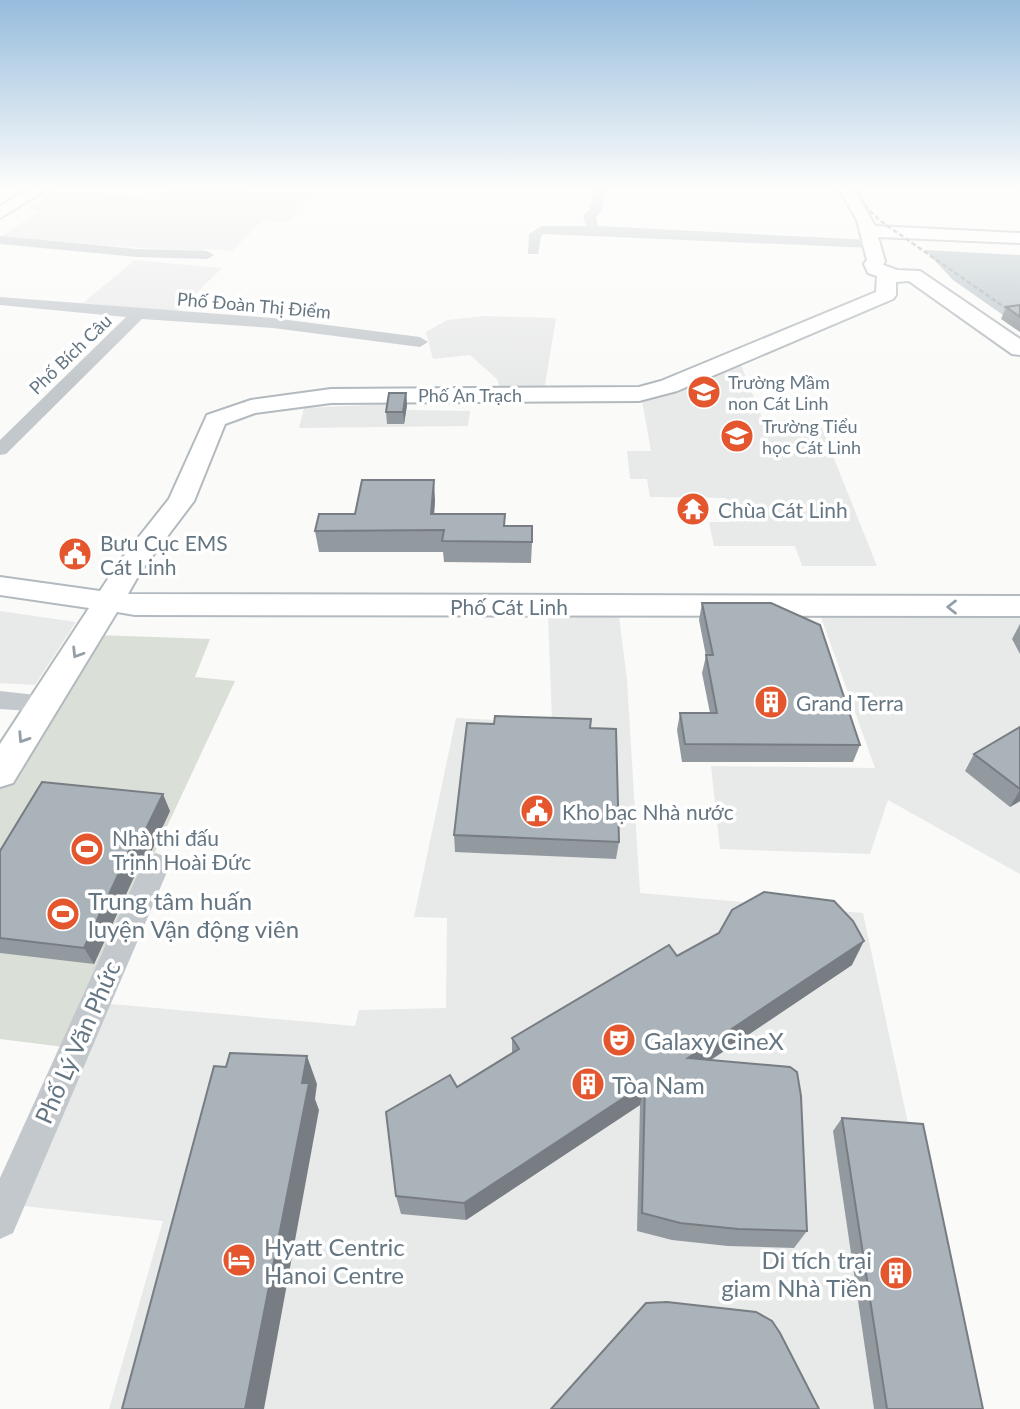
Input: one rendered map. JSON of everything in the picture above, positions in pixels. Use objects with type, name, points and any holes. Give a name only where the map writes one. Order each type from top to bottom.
[{"type":"street","points":[[124,252],[207,255]]},
{"type":"street","points":[[885,252],[1020,349]]},
{"type":"street","name":"Phố An Trạch","points":[[111,595],[181,501],[215,420],[251,407],[331,396],[639,394],[668,386],[886,295],[888,252]]},
{"type":"street","name":"Phố Đoàn Thị Điểm","points":[[1,302],[273,323],[420,342]]},
{"type":"street","name":"Phố Bích Câu","points":[[0,450],[138,314]]},
{"type":"street","name":"Phố Cát Linh","points":[[0,573],[111,595],[135,605],[649,599],[1020,607]]},
{"type":"street","name":"Phố Cát Linh","points":[[0,586],[111,595]]},
{"type":"street","points":[[0,773],[111,595]]},
{"type":"street","points":[[0,700],[45,704]]},
{"type":"street","name":"Phố Lý Văn Phức","points":[[0,1220],[156,865]]},
{"type":"shaded area","points":[[927,252],[1020,255],[1020,327],[953,280]]},
{"type":"shaded area","points":[[135,260],[222,268],[177,312],[83,303]]},
{"type":"shaded area","points":[[485,316],[556,318],[544,391],[500,390],[497,379],[470,355],[433,359],[426,332],[447,320]]},
{"type":"shaded area","points":[[739,360],[763,420],[819,421],[877,566],[802,566],[795,546],[714,546],[709,522],[731,522],[726,498],[650,497],[647,479],[630,479],[627,451],[651,451],[641,395]]},
{"type":"shaded area","points":[[407,403],[407,410],[470,411],[468,426],[299,428],[304,408]]},
{"type":"shaded area","points":[[0,611],[76,622],[35,685],[0,683]]},
{"type":"shaded area","points":[[548,615],[619,616],[627,680],[640,893],[863,913],[911,1137],[874,1409],[109,1409],[163,1221],[13,1205],[100,1003],[355,1026],[359,1010],[446,1008],[447,918],[414,917],[456,718],[552,723]]},
{"type":"shaded area","points":[[821,617],[1020,617],[1020,874],[888,800],[870,854],[720,849],[711,766],[875,768]]},
{"type":"shaded area","name":"Trung tâm huấn luyện Vận động viên","points":[[97,635],[210,639],[195,677],[235,681],[64,1047],[0,1039],[0,788]]},
{"type":"building","points":[[1020,305],[1020,317],[1006,307]]},
{"type":"building","points":[[389,393],[406,393],[403,412],[386,412]]},
{"type":"building","points":[[362,480],[434,480],[431,514],[505,514],[504,526],[532,526],[532,542],[442,541],[444,530],[315,531],[319,514],[355,514]]},
{"type":"building","name":"Grand Terra","points":[[702,603],[771,603],[820,625],[860,745],[685,744],[680,713],[717,713],[706,655],[713,655]]},
{"type":"building","name":"Kho bạc Nhà nước","points":[[495,716],[591,719],[590,728],[616,729],[619,842],[454,835],[467,723],[494,724]]},
{"type":"building","points":[[1020,727],[1020,789],[974,754]]},
{"type":"building","name":"Nhà thi đấu Trịnh Hoài Đức","points":[[42,782],[163,794],[143,835],[136,839],[131,847],[84,948],[0,938],[0,851]]},
{"type":"building","name":"Tòa Nam","points":[[764,892],[834,901],[853,921],[864,941],[688,1058],[790,1067],[797,1072],[801,1096],[807,1231],[738,1229],[680,1223],[642,1213],[645,1084],[464,1203],[396,1196],[386,1112],[450,1075],[457,1087],[519,1049],[512,1038],[669,945],[677,956],[719,933],[732,910]]},
{"type":"building","name":"Hyatt Centric Hanoi Centre","points":[[230,1053],[307,1056],[302,1083],[309,1083],[245,1409],[122,1409],[214,1066],[226,1067]]},
{"type":"building","name":"Di tích trại giam Nhà Tiền","points":[[842,1118],[923,1124],[983,1409],[887,1409]]},
{"type":"building","points":[[667,1302],[756,1312],[772,1321],[819,1409],[551,1409],[646,1303]]},
{"type":"railway","points":[[925,252],[1020,318]]},
{"type":"place","name":"Trường Mầm non Cát Linh","points":[[704,392]]},
{"type":"place","name":"Trường Tiểu học Cát Linh","points":[[737,436]]},
{"type":"place","name":"Chùa Cát Linh","points":[[693,509]]},
{"type":"place","name":"Bưu Cục EMS Cát Linh","points":[[75,554]]},
{"type":"place","name":"Grand Terra","points":[[771,702]]},
{"type":"place","name":"Kho bạc Nhà nước","points":[[537,811]]},
{"type":"place","name":"Nhà thi đấu Trịnh Hoài Đức","points":[[87,849]]},
{"type":"place","name":"Trung tâm huấn luyện Vận động viên","points":[[63,914]]},
{"type":"place","name":"Galaxy CineX","points":[[619,1040]]},
{"type":"place","name":"Tòa Nam","points":[[588,1084]]},
{"type":"place","name":"Hyatt Centric Hanoi Centre","points":[[239,1260]]},
{"type":"place","name":"Di tích trại giam Nhà Tiền","points":[[896,1273]]}]
